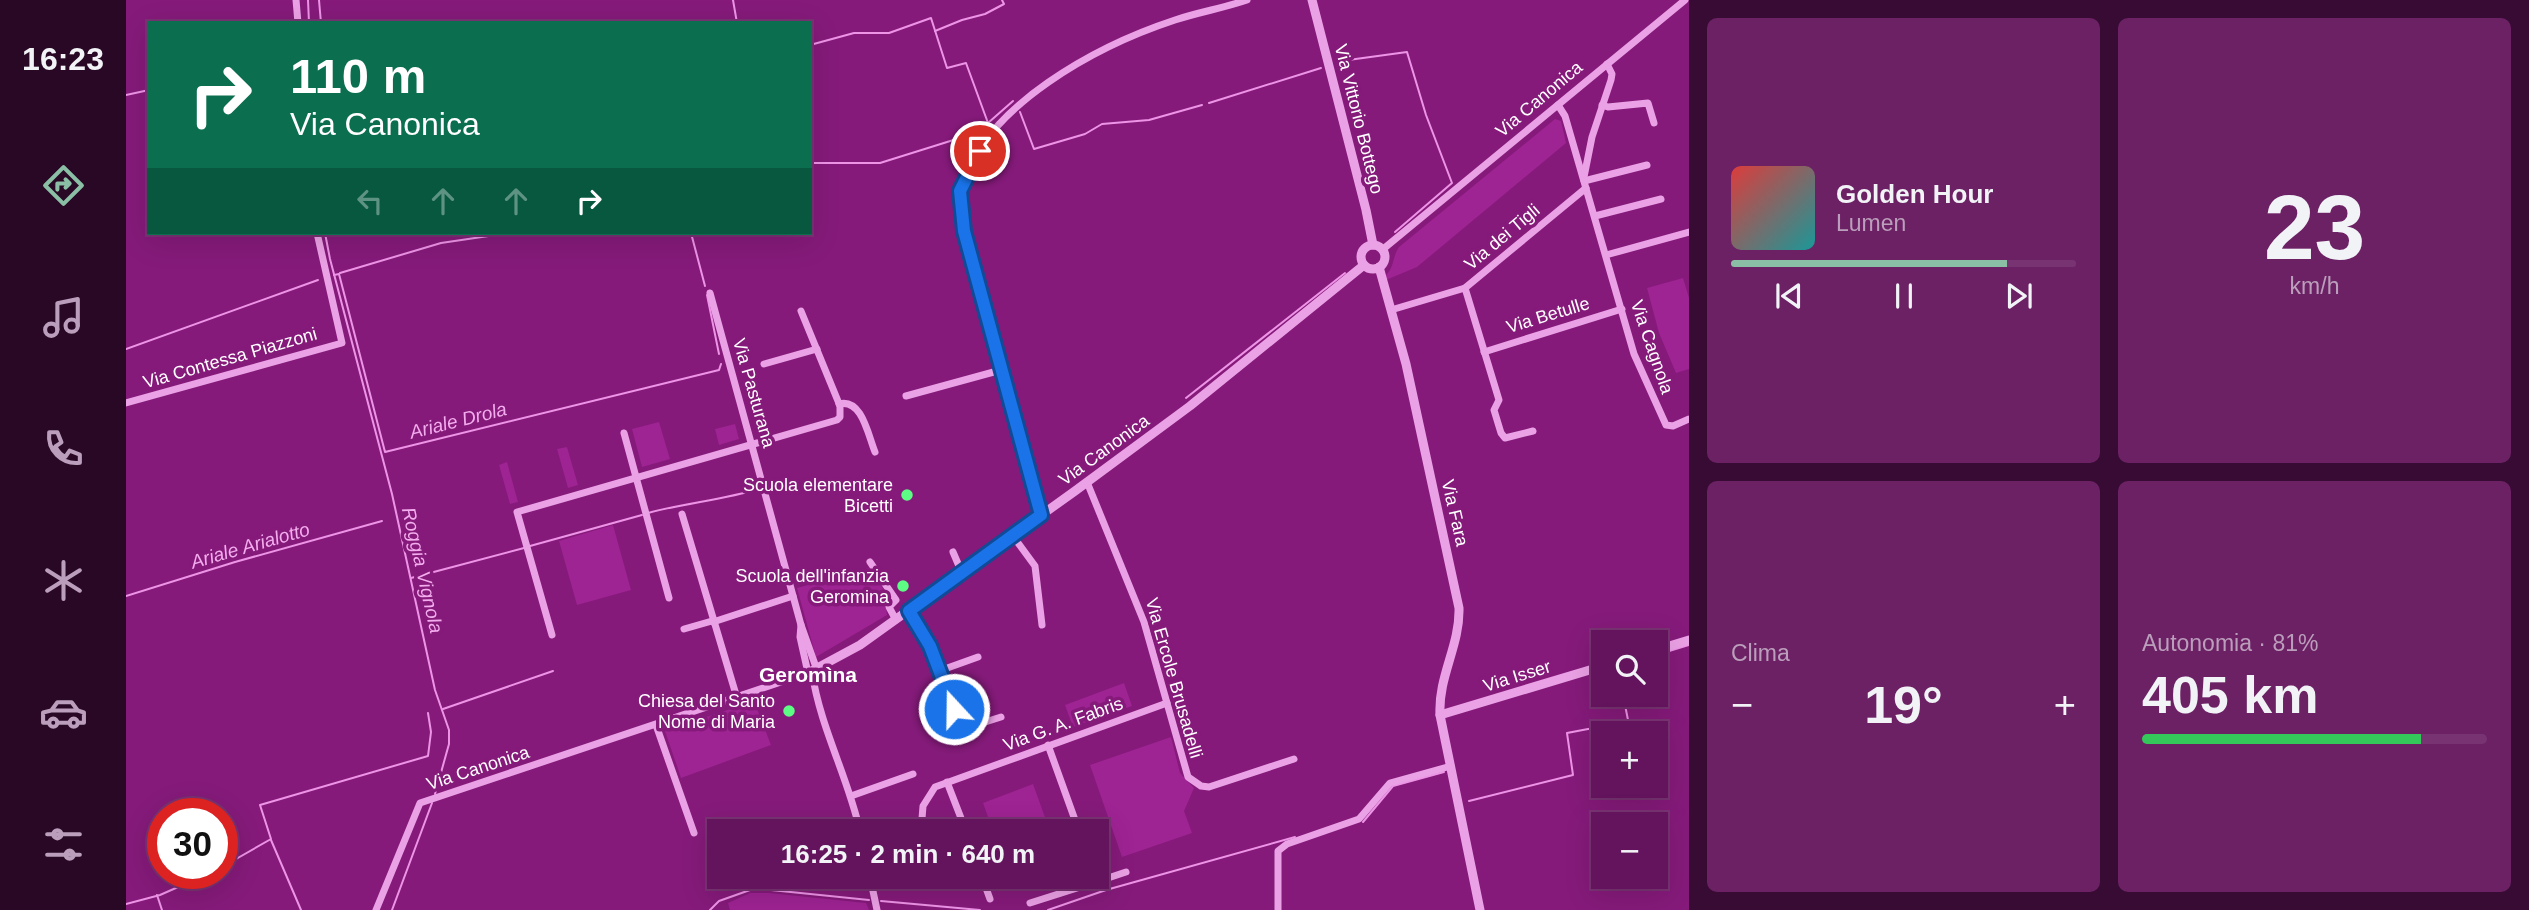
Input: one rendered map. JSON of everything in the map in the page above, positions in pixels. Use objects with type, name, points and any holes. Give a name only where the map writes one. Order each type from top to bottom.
[{"type":"street","points":[[296,0],[298,21]]},
{"type":"street","points":[[1041,515],[964,231],[960,191],[968,172],[998,122],[1054,77],[1076,63],[1174,20],[1247,0]]},
{"type":"street","name":"Via Vittorio Bottego","points":[[1312,0],[1373,246]]},
{"type":"street","name":"Via Canonica","points":[[1382,250],[1685,0]]},
{"type":"street","points":[[1607,64],[1612,74],[1589,147],[1585,185],[1647,165]]},
{"type":"street","points":[[1602,105],[1608,107],[1648,103],[1654,123]]},
{"type":"street","name":"Via Cagnola","points":[[1558,105],[1564,113],[1634,354],[1661,419],[1669,426],[1689,419]]},
{"type":"street","points":[[1572,141],[1578,149],[1589,147]]},
{"type":"street","name":"Via dei Tigli","points":[[1391,310],[1465,288],[1585,185]]},
{"type":"street","points":[[1595,216],[1661,199]]},
{"type":"street","points":[[1606,254],[1689,232]]},
{"type":"street","name":"Via Contessa Piazzoni","points":[[126,403],[342,343],[317,235]]},
{"type":"street","points":[[1373,246],[1382,250],[1385,257],[1379,267],[1373,269],[1364,265],[1363,251],[1373,246]]},
{"type":"street","name":"Via Canonica","points":[[376,910],[420,803],[810,673],[860,645],[1190,406],[1364,265]]},
{"type":"street","name":"Via Fara","points":[[1379,267],[1406,364],[1459,608],[1459,629],[1442,683],[1440,715],[1480,910]]},
{"type":"street","points":[[1465,288],[1499,400],[1494,410],[1503,436],[1533,430]]},
{"type":"street","name":"Via Pasturana","points":[[710,293],[801,625],[816,696],[857,819]]},
{"type":"street","name":"Via Betulle","points":[[1484,352],[1622,309]]},
{"type":"street","points":[[552,635],[517,512],[833,423],[840,417],[839,404],[801,311]]},
{"type":"street","points":[[764,364],[817,349]]},
{"type":"street","points":[[906,396],[1002,370]]},
{"type":"street","points":[[839,404],[847,403],[856,408],[875,452]]},
{"type":"street","points":[[624,433],[669,598]]},
{"type":"street","name":"Via Ercole Brusadelli","points":[[1087,482],[1144,622],[1188,777],[1201,786],[1215,786],[1294,759]]},
{"type":"street","points":[[682,514],[737,698]]},
{"type":"street","points":[[1013,536],[1035,566],[1042,625]]},
{"type":"street","points":[[953,552],[962,573]]},
{"type":"street","points":[[870,562],[896,600],[889,607],[896,620]]},
{"type":"street","points":[[684,629],[793,596]]},
{"type":"street","points":[[909,611],[930,646],[960,730]]},
{"type":"street","points":[[1668,646],[1689,640]]},
{"type":"street","points":[[939,671],[978,657]]},
{"type":"street","name":"Via Isser","points":[[1440,715],[1591,670]]},
{"type":"street","name":"Via G. A. Fabris","points":[[921,819],[922,811],[935,787],[1167,704]]},
{"type":"street","points":[[946,734],[1001,717]]},
{"type":"street","points":[[656,725],[694,833]]},
{"type":"street","points":[[1048,745],[1075,819]]},
{"type":"street","points":[[1278,910],[1278,851],[1287,844],[1359,818],[1390,783],[1451,766]]},
{"type":"street","points":[[851,796],[913,774]]},
{"type":"street","points":[[947,782],[961,819]]},
{"type":"street","points":[[1109,876],[1126,872]]},
{"type":"street","points":[[873,889],[877,910]]},
{"type":"street","points":[[986,889],[990,900]]},
{"type":"street","points":[[1030,903],[1068,889]]},
{"type":"shaded area","points":[[1555,119],[1561,121],[1566,143],[1417,267],[1386,280],[1385,276],[1399,247]]},
{"type":"shaded area","points":[[1683,278],[1689,298],[1689,369],[1676,373],[1659,333],[1647,288]]},
{"type":"shaded area","points":[[659,422],[670,459],[642,467],[632,429]]},
{"type":"shaded area","points":[[735,424],[739,439],[719,445],[715,429]]},
{"type":"shaded area","points":[[567,447],[578,485],[568,488],[557,449]]},
{"type":"shaded area","points":[[507,462],[518,502],[510,504],[499,465]]},
{"type":"shaded area","points":[[613,525],[631,590],[577,605],[559,541]]},
{"type":"shaded area","points":[[869,568],[891,600],[886,607],[887,615],[816,657],[797,588]]},
{"type":"shaded area","points":[[1124,683],[1132,706],[1073,727],[1065,705]]},
{"type":"shaded area","points":[[754,701],[771,745],[681,778],[665,731]]},
{"type":"shaded area","points":[[1171,737],[1180,773],[1194,788],[1184,811],[1192,833],[1122,857],[1090,765]]},
{"type":"shaded area","points":[[1033,784],[1046,819],[989,819],[983,803]]},
{"type":"shaded area","points":[[750,893],[866,903],[869,910],[730,910],[728,903]]},
{"type":"waterway","name":"Roggia Vignola","points":[[308,0],[309,21]]},
{"type":"waterway","points":[[319,0],[321,21]]},
{"type":"waterway","points":[[733,0],[737,21]]},
{"type":"waterway","points":[[935,31],[985,14],[1004,4],[1002,0]]},
{"type":"waterway","points":[[812,44],[854,33],[889,33],[931,18],[947,68],[966,63],[988,123],[1013,101]]},
{"type":"waterway","points":[[1341,61],[1407,52],[1426,115],[1452,183],[1395,232]]},
{"type":"waterway","points":[[1209,103],[1321,68]]},
{"type":"waterway","points":[[126,95],[147,90]]},
{"type":"waterway","points":[[1020,112],[1034,149],[1085,134],[1102,124],[1149,120],[1202,105]]},
{"type":"waterway","name":"Ariale Drola","points":[[812,163],[880,163],[979,132]]},
{"type":"waterway","name":"Roggia Vignola","points":[[325,235],[392,494],[435,690],[449,730],[449,744],[435,794]]},
{"type":"waterway","points":[[340,273],[441,243],[495,235]]},
{"type":"waterway","name":"Ariale Drola","points":[[692,235],[705,286]]},
{"type":"waterway","points":[[1186,398],[1345,273]]},
{"type":"waterway","name":"Ariale Drola","points":[[334,275],[339,274],[385,452],[719,370],[721,364]]},
{"type":"waterway","name":"Ariale Drola","points":[[126,349],[318,280]]},
{"type":"waterway","name":"Ariale Drola","points":[[707,295],[719,354]]},
{"type":"waterway","points":[[648,513],[759,489]]},
{"type":"waterway","points":[[530,546],[642,515]]},
{"type":"waterway","name":"Ariale Arialotto","points":[[126,596],[382,521]]},
{"type":"waterway","points":[[411,578],[524,548]]},
{"type":"waterway","points":[[1668,651],[1689,645]]},
{"type":"waterway","points":[[443,709],[553,671]]},
{"type":"waterway","points":[[1469,801],[1573,775],[1567,733],[1622,727],[1628,720],[1625,707]]},
{"type":"waterway","points":[[238,858],[271,839],[260,805],[428,756],[431,732],[428,713]]},
{"type":"waterway","points":[[1363,822],[1393,786],[1444,772]]},
{"type":"waterway","name":"Roggia Vignola","points":[[392,910],[432,803]]},
{"type":"waterway","points":[[1048,910],[1106,890],[1295,837]]},
{"type":"waterway","points":[[271,840],[301,910]]},
{"type":"waterway","points":[[126,904],[174,889]]},
{"type":"waterway","points":[[710,910],[719,901],[750,890],[869,900]]},
{"type":"waterway","points":[[157,895],[162,910]]},
{"type":"waterway","points":[[881,901],[980,910]]},
{"type":"place","name":"Scuola elementare Bicetti","points":[[907,495]]},
{"type":"place","name":"Scuola dell'infanzia Geromina","points":[[903,586]]},
{"type":"place","name":"Chiesa del Santo Nome di Maria","points":[[789,711]]},
{"type":"district","name":"Geromìna","points":[[808,675]]},
{"type":"route","points":[[954,709],[930,646],[909,611],[1041,515],[964,231],[960,191],[980,151]]}]
